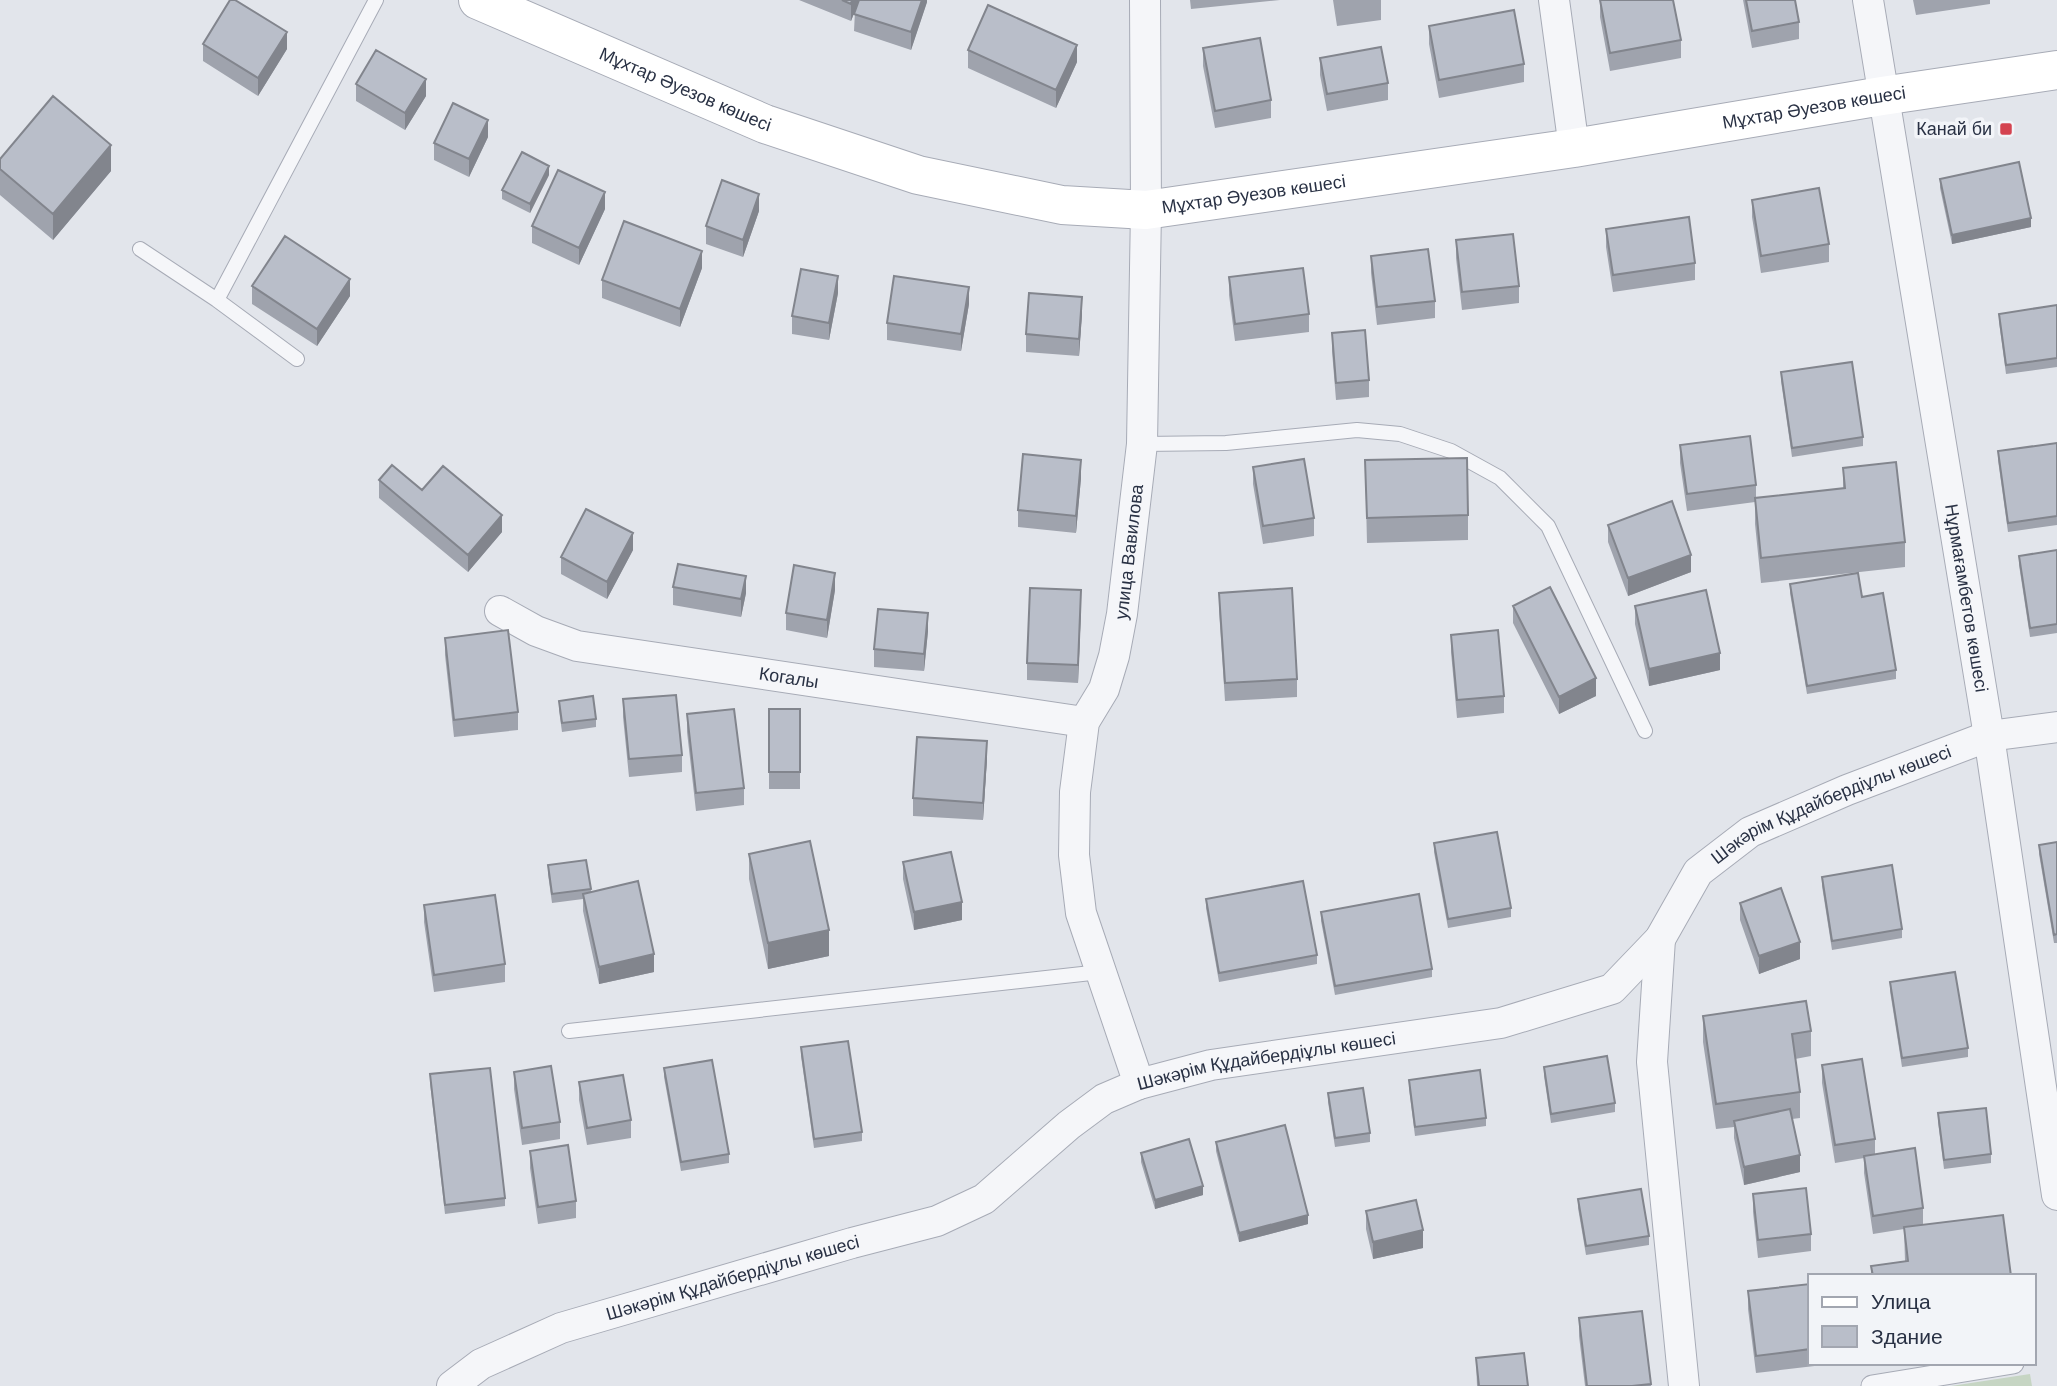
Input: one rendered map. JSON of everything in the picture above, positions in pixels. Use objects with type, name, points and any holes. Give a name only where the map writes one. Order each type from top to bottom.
[{"type":"main road","name":"Мұхтар Әуезов көшесі","points":[[478,0],[765,124],[918,175],[1062,205],[1146,210],[1574,148],[1882,96],[2057,70]]},
{"type":"street","name":"улица Вавилова","points":[[1139,1084],[1081,913],[1074,855],[1075,792],[1084,722],[1104,689],[1114,656],[1122,614],[1142,444],[1146,210],[1145,0]]},
{"type":"street","points":[[1554,0],[1574,148]]},
{"type":"street","name":"Нұрмағамбетов көшесі","points":[[1868,0],[1989,736],[2057,1195]]},
{"type":"street","name":"Когалы","points":[[500,611],[536,631],[577,646],[1084,722]]},
{"type":"street","name":"Шәкәрім Құдайбердіұлы көшесі","points":[[452,1386],[481,1364],[561,1328],[852,1243],[937,1221],[984,1199],[1069,1125],[1104,1099],[1139,1084],[1211,1065],[1501,1023],[1612,989],[1660,939],[1698,872],[1750,832],[1847,790],[1989,736],[2057,727]]},
{"type":"street","points":[[1660,939],[1652,1062],[1684,1386]]},
{"type":"street","points":[[1872,1386],[2001,1365]]},
{"type":"lane","points":[[217,300],[376,0]]},
{"type":"lane","points":[[140,250],[217,300],[297,359]]},
{"type":"lane","points":[[1142,444],[1226,443],[1357,430],[1400,434],[1451,451],[1500,478],[1548,526],[1645,731]]},
{"type":"lane","points":[[569,1031],[1100,972]]},
{"type":"green space","points":[[2030,1374],[2032,1386],[1951,1386]]},
{"type":"building","points":[[230,0],[235,0],[287,32],[258,78],[203,44]]},
{"type":"building","points":[[859,0],[922,0],[911,32],[854,14]]},
{"type":"building","points":[[1600,0],[1673,0],[1681,40],[1610,53]]},
{"type":"building","points":[[1746,0],[1795,0],[1799,22],[1752,31]]},
{"type":"building","points":[[988,5],[1077,45],[1056,90],[968,50]]},
{"type":"building","points":[[1514,10],[1524,64],[1439,80],[1429,26]]},
{"type":"building","points":[[1260,38],[1271,100],[1215,111],[1203,48]]},
{"type":"building","points":[[1381,47],[1388,83],[1327,94],[1320,58]]},
{"type":"building","points":[[376,50],[426,79],[405,113],[356,84]]},
{"type":"building","points":[[53,96],[111,145],[53,214],[0,169],[0,159]]},
{"type":"building","points":[[453,103],[488,120],[469,159],[434,143]]},
{"type":"building","points":[[522,152],[549,166],[530,204],[502,190]]},
{"type":"building","points":[[2019,162],[2031,218],[1952,235],[1940,179]]},
{"type":"building","points":[[558,170],[605,192],[579,248],[532,226]]},
{"type":"building","points":[[722,180],[759,194],[743,240],[706,226]]},
{"type":"building","points":[[1819,188],[1829,244],[1761,256],[1752,200]]},
{"type":"building","points":[[1689,217],[1695,263],[1613,275],[1606,229]]},
{"type":"building","points":[[624,221],[702,251],[680,309],[602,280]]},
{"type":"building","points":[[1513,234],[1519,286],[1462,292],[1456,240]]},
{"type":"building","points":[[285,236],[350,279],[317,329],[252,286]]},
{"type":"building","points":[[1428,249],[1435,301],[1377,307],[1371,256]]},
{"type":"building","points":[[1303,268],[1309,314],[1235,324],[1229,277]]},
{"type":"building","points":[[801,269],[838,276],[829,323],[792,316]]},
{"type":"building","points":[[894,276],[969,287],[961,334],[887,323]]},
{"type":"building","points":[[1029,293],[1082,297],[1079,339],[1026,334]]},
{"type":"building","points":[[2057,305],[2057,358],[2006,365],[1999,314]]},
{"type":"building","points":[[1365,330],[1369,380],[1336,383],[1332,333]]},
{"type":"building","points":[[1852,362],[1863,437],[1792,448],[1781,372]]},
{"type":"building","points":[[1750,436],[1756,485],[1687,494],[1680,445]]},
{"type":"building","points":[[2057,443],[2057,516],[2008,523],[1998,451]]},
{"type":"building","points":[[1023,454],[1081,460],[1076,516],[1018,510]]},
{"type":"building","points":[[1467,458],[1468,515],[1367,518],[1365,460]]},
{"type":"building","points":[[1304,459],[1314,518],[1263,526],[1253,467]]},
{"type":"building","points":[[1896,462],[1905,542],[1761,558],[1755,498],[1845,488],[1843,468]]},
{"type":"building","points":[[392,465],[422,490],[443,466],[502,515],[468,555],[379,480]]},
{"type":"building","points":[[1672,501],[1691,555],[1628,578],[1608,525]]},
{"type":"building","points":[[586,509],[633,533],[607,582],[561,557]]},
{"type":"building","points":[[2057,550],[2057,624],[2030,628],[2019,556]]},
{"type":"building","points":[[678,564],[746,576],[741,599],[673,587]]},
{"type":"building","points":[[794,565],[835,573],[827,620],[786,613]]},
{"type":"building","points":[[1858,573],[1862,597],[1883,593],[1896,670],[1807,686],[1790,584]]},
{"type":"building","points":[[1550,587],[1596,678],[1559,697],[1513,606]]},
{"type":"building","points":[[1030,588],[1081,590],[1078,665],[1027,663]]},
{"type":"building","points":[[1292,588],[1297,679],[1225,683],[1219,593]]},
{"type":"building","points":[[1706,590],[1720,653],[1649,669],[1635,606]]},
{"type":"building","points":[[878,609],[928,613],[924,654],[874,649]]},
{"type":"building","points":[[508,630],[518,712],[454,720],[445,638]]},
{"type":"building","points":[[1498,630],[1504,696],[1457,700],[1451,635]]},
{"type":"building","points":[[676,695],[682,755],[629,759],[623,699]]},
{"type":"building","points":[[593,696],[596,719],[562,723],[559,701]]},
{"type":"building","points":[[734,709],[744,788],[696,793],[687,714]]},
{"type":"building","points":[[769,709],[800,709],[800,772],[769,772]]},
{"type":"building","points":[[917,737],[987,741],[983,803],[913,798]]},
{"type":"building","points":[[1497,832],[1511,908],[1448,919],[1434,843]]},
{"type":"building","points":[[810,841],[829,930],[768,943],[749,854]]},
{"type":"building","points":[[2057,842],[2057,934],[2054,935],[2039,845]]},
{"type":"building","points":[[951,852],[962,902],[914,912],[903,862]]},
{"type":"building","points":[[586,860],[591,889],[552,894],[548,865]]},
{"type":"building","points":[[1892,865],[1902,929],[1832,941],[1822,877]]},
{"type":"building","points":[[638,881],[654,954],[599,967],[583,894]]},
{"type":"building","points":[[1303,881],[1317,955],[1219,973],[1206,899]]},
{"type":"building","points":[[1781,888],[1800,942],[1759,956],[1740,903]]},
{"type":"building","points":[[1419,894],[1432,969],[1335,986],[1321,912]]},
{"type":"building","points":[[495,895],[505,964],[434,975],[424,905]]},
{"type":"building","points":[[1955,972],[1968,1048],[1902,1058],[1890,982]]},
{"type":"building","points":[[1806,1001],[1811,1031],[1792,1034],[1800,1092],[1716,1104],[1703,1016]]},
{"type":"building","points":[[848,1041],[862,1132],[814,1139],[801,1047]]},
{"type":"building","points":[[1607,1056],[1615,1103],[1551,1114],[1544,1067]]},
{"type":"building","points":[[1862,1059],[1875,1139],[1835,1145],[1822,1065]]},
{"type":"building","points":[[712,1060],[729,1154],[681,1162],[664,1068]]},
{"type":"building","points":[[551,1066],[560,1122],[522,1128],[514,1072]]},
{"type":"building","points":[[490,1068],[505,1198],[445,1205],[430,1074]]},
{"type":"building","points":[[1480,1070],[1486,1118],[1415,1127],[1409,1080]]},
{"type":"building","points":[[623,1075],[631,1120],[587,1128],[579,1082]]},
{"type":"building","points":[[1363,1088],[1370,1133],[1335,1138],[1328,1093]]},
{"type":"building","points":[[1986,1108],[1991,1154],[1944,1160],[1938,1113]]},
{"type":"building","points":[[1790,1109],[1800,1155],[1744,1167],[1734,1121]]},
{"type":"building","points":[[1285,1125],[1308,1215],[1239,1233],[1216,1142]]},
{"type":"building","points":[[1189,1139],[1203,1186],[1155,1200],[1141,1153]]},
{"type":"building","points":[[568,1145],[576,1201],[538,1207],[530,1151]]},
{"type":"building","points":[[1915,1148],[1923,1208],[1873,1216],[1864,1156]]},
{"type":"building","points":[[1806,1188],[1811,1234],[1758,1240],[1753,1194]]},
{"type":"building","points":[[1641,1189],[1649,1236],[1586,1246],[1578,1199]]},
{"type":"building","points":[[1416,1200],[1423,1230],[1373,1242],[1366,1211]]},
{"type":"building","points":[[2003,1215],[2011,1274],[1873,1274],[1871,1266],[1908,1261],[1904,1227]]},
{"type":"building","points":[[1808,1284],[1808,1349],[1756,1356],[1748,1291]]},
{"type":"building","points":[[1642,1311],[1651,1384],[1587,1386],[1579,1318]]},
{"type":"building","points":[[1524,1353],[1528,1386],[1479,1386],[1476,1358]]},
{"type":"place","name":"Канай би","points":[[2006,129]]}]
